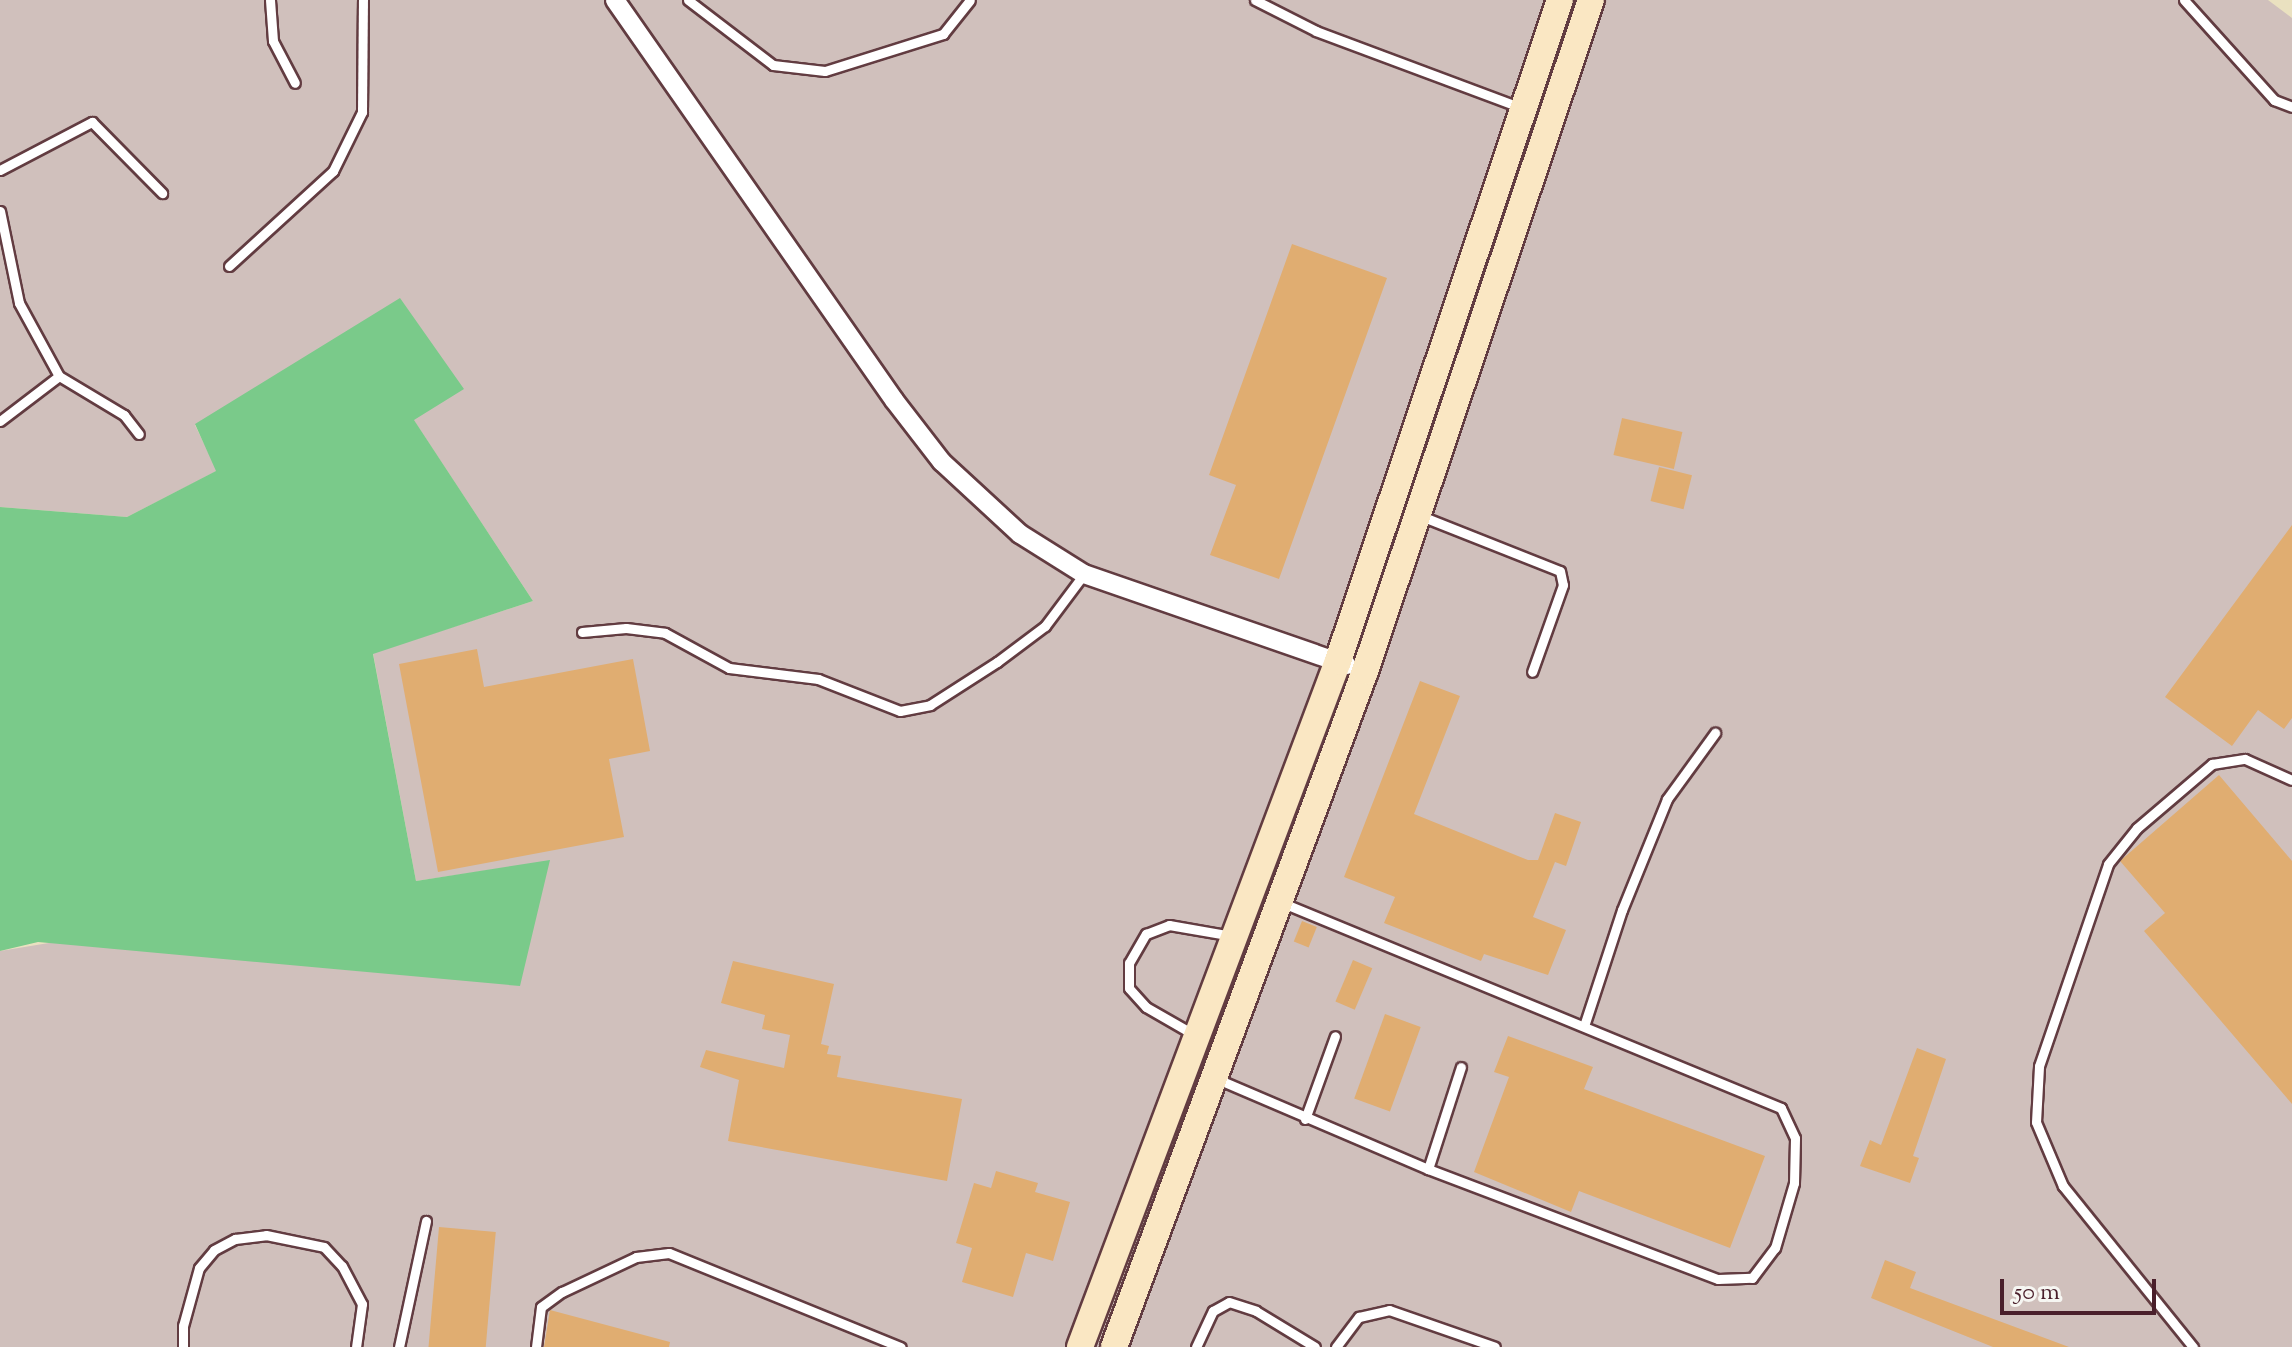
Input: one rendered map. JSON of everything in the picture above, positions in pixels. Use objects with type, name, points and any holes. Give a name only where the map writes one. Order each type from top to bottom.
[{"type":"main road","points":[[1080,1347],[1193,1034],[1338,661],[1560,0]]},
{"type":"main road","points":[[1114,1347],[1365,671],[1591,0]]},
{"type":"street","points":[[615,0],[942,462],[1020,534],[1084,574],[1365,671]]},
{"type":"lane","points":[[270,0],[273,41],[295,83]]},
{"type":"lane","points":[[229,266],[333,171],[362,112],[358,61],[363,0]]},
{"type":"lane","points":[[688,0],[773,65],[825,71],[943,34],[970,0]]},
{"type":"lane","points":[[1255,0],[1316,31],[1523,108]]},
{"type":"lane","points":[[2184,0],[2274,100],[2292,107]]},
{"type":"lane","points":[[0,170],[92,122],[162,193]]},
{"type":"lane","points":[[0,211],[19,303],[59,376],[124,415],[139,434]]},
{"type":"lane","points":[[0,421],[59,376]]},
{"type":"lane","points":[[1417,515],[1560,571],[1563,585],[1532,672]]},
{"type":"lane","points":[[582,632],[626,628],[665,633],[729,668],[818,679],[900,711],[930,705],[997,662],[1045,626],[1084,574]]},
{"type":"lane","points":[[1584,1026],[1622,910],[1667,799],[1715,733]]},
{"type":"lane","points":[[2193,1347],[2063,1186],[2036,1122],[2039,1066],[2108,864],[2137,828],[2212,764],[2245,759],[2292,780]]},
{"type":"lane","points":[[1213,1077],[1305,1119],[1428,1169],[1718,1279],[1752,1278],[1775,1248],[1794,1183],[1795,1138],[1781,1108],[1279,902]]},
{"type":"lane","points":[[1193,1034],[1137,998],[1129,988],[1129,963],[1146,934],[1169,925],[1233,936]]},
{"type":"lane","points":[[1305,1119],[1335,1036]]},
{"type":"lane","points":[[1428,1169],[1461,1067]]},
{"type":"lane","points":[[399,1347],[426,1221]]},
{"type":"lane","points":[[183,1347],[183,1326],[199,1268],[214,1250],[235,1239],[266,1235],[324,1247],[342,1266],[362,1304],[356,1347]]},
{"type":"lane","points":[[536,1347],[541,1307],[562,1292],[636,1257],[669,1253],[901,1347]]},
{"type":"lane","points":[[1196,1347],[1213,1311],[1229,1302],[1256,1311],[1315,1347]]},
{"type":"lane","points":[[1336,1347],[1348,1325],[1381,1310],[1495,1347]]},
{"type":"shaded area","points":[[0,0],[2268,0],[2292,18],[2292,1347],[0,1347],[0,951],[550,861],[416,881],[373,653],[533,601],[413,419],[195,425],[217,471],[127,517],[0,507]]},
{"type":"green space","points":[[400,298],[464,389],[414,420],[533,601],[373,654],[416,881],[550,860],[520,986],[38,942],[0,951],[0,507],[127,517],[216,471],[195,424]]},
{"type":"building","points":[[1292,244],[1387,278],[1279,579],[1210,555],[1236,485],[1209,475]]},
{"type":"building","points":[[1622,418],[1682,432],[1674,469],[1613,455]]},
{"type":"building","points":[[1659,467],[1692,475],[1684,509],[1651,501]]},
{"type":"building","points":[[2292,525],[2292,718],[2284,729],[2258,710],[2232,746],[2165,697]]},
{"type":"building","points":[[477,649],[484,687],[633,659],[650,751],[609,759],[624,837],[438,872],[399,664]]},
{"type":"building","points":[[1420,681],[1460,696],[1414,814],[1528,860],[1538,860],[1555,813],[1581,822],[1566,866],[1555,862],[1533,917],[1566,930],[1548,975],[1484,954],[1481,961],[1384,923],[1395,897],[1344,877]]},
{"type":"building","points":[[2219,775],[2292,861],[2292,1104],[2144,931],[2165,913],[2120,861]]},
{"type":"building","points":[[1302,921],[1317,927],[1309,947],[1294,941]]},
{"type":"building","points":[[1353,960],[1372,968],[1355,1010],[1335,1001]]},
{"type":"building","points":[[733,961],[834,984],[821,1044],[829,1046],[827,1054],[841,1056],[837,1077],[962,1099],[947,1181],[728,1141],[739,1080],[700,1067],[706,1050],[784,1068],[790,1035],[762,1029],[765,1015],[721,1003]]},
{"type":"building","points":[[1385,1014],[1421,1027],[1390,1112],[1354,1099]]},
{"type":"building","points":[[1508,1036],[1593,1067],[1584,1089],[1765,1156],[1730,1248],[1579,1191],[1571,1212],[1474,1172],[1509,1077],[1494,1072]]},
{"type":"building","points":[[1917,1048],[1946,1059],[1913,1156],[1919,1158],[1910,1183],[1860,1166],[1870,1140],[1881,1145]]},
{"type":"building","points":[[996,1171],[1038,1183],[1035,1192],[1070,1202],[1053,1261],[1026,1253],[1013,1297],[962,1282],[972,1248],[956,1243],[974,1183],[991,1188]]},
{"type":"building","points":[[439,1227],[496,1232],[486,1347],[429,1347]]},
{"type":"building","points":[[1885,1260],[1916,1272],[1910,1288],[2069,1347],[1993,1347],[1871,1298]]},
{"type":"building","points":[[550,1310],[670,1342],[669,1347],[544,1347]]}]
